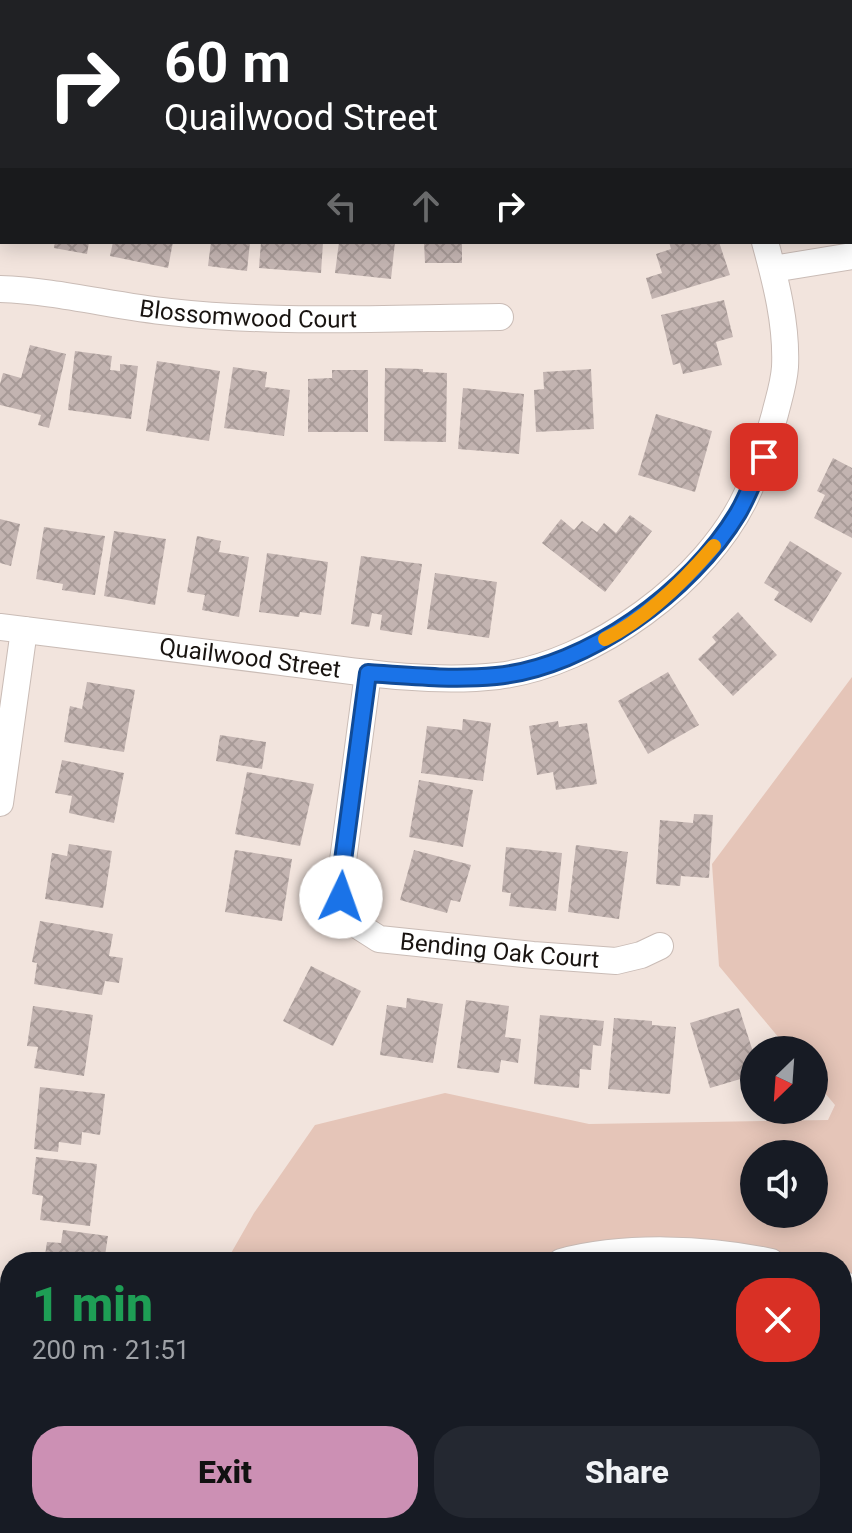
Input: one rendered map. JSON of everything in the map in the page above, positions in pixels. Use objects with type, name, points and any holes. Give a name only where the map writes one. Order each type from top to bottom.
[{"type":"street","name":"Quailwood Street","points":[[12,628],[368,673],[447,678],[499,676],[544,665],[614,635],[653,606],[700,563],[739,512],[764,457],[785,365],[783,324],[766,244]]},
{"type":"street","points":[[773,269],[852,256]]},
{"type":"street","name":"Blossomwood Court","points":[[0,289],[169,312],[260,319],[500,317]]},
{"type":"street","points":[[0,803],[12,628]]},
{"type":"street","name":"Bending Oak Court","points":[[368,673],[340,883],[341,897],[354,923],[379,939],[588,959],[624,961],[660,946]]},
{"type":"street","points":[[612,1252],[687,1252]]},
{"type":"shaded area","points":[[852,677],[852,1252],[232,1252],[254,1213],[315,1125],[445,1093],[589,1124],[740,1121],[740,1124],[828,1124],[835,1105],[828,1097],[828,1036],[777,1036],[719,966],[712,864]]},
{"type":"building","points":[[55,244],[89,244],[87,254],[54,248]]},
{"type":"building","points":[[113,244],[173,244],[168,268],[110,256]]},
{"type":"building","points":[[211,244],[250,244],[247,271],[208,266]]},
{"type":"building","points":[[261,244],[323,244],[321,273],[259,268]]},
{"type":"building","points":[[339,244],[395,244],[391,279],[335,273]]},
{"type":"building","points":[[424,244],[462,244],[462,263],[425,263]]},
{"type":"building","points":[[670,244],[720,244],[730,275],[652,299],[646,278],[662,273],[656,254],[671,249]]},
{"type":"building","points":[[724,300],[733,337],[716,342],[722,365],[683,374],[680,363],[673,365],[661,315]]},
{"type":"building","points":[[30,345],[66,354],[49,428],[38,425],[41,415],[0,405],[3,373],[21,378]]},
{"type":"building","points":[[75,351],[112,356],[110,370],[120,371],[120,364],[138,366],[131,419],[68,410]]},
{"type":"building","points":[[157,361],[220,371],[209,441],[146,431]]},
{"type":"building","points":[[233,367],[267,372],[265,387],[290,390],[284,436],[224,428]]},
{"type":"building","points":[[385,368],[447,373],[446,442],[384,441]]},
{"type":"building","points":[[591,369],[594,429],[536,432],[534,390],[544,389],[543,372]]},
{"type":"building","points":[[332,370],[368,370],[368,432],[308,432],[308,379],[332,378]]},
{"type":"building","points":[[463,388],[524,394],[519,454],[458,449]]},
{"type":"building","points":[[656,414],[712,431],[695,492],[638,475]]},
{"type":"building","points":[[833,458],[852,468],[852,538],[814,518],[825,495],[817,491]]},
{"type":"building","points":[[630,515],[652,531],[605,592],[542,543],[561,519],[574,530],[582,521],[597,532],[604,523],[616,533]]},
{"type":"building","points":[[0,519],[20,524],[11,566],[0,563]]},
{"type":"building","points":[[44,527],[105,536],[95,595],[62,590],[63,584],[36,579]]},
{"type":"building","points":[[114,531],[166,539],[155,605],[104,596]]},
{"type":"building","points":[[197,536],[221,541],[219,552],[249,557],[239,617],[202,610],[205,595],[187,592]]},
{"type":"building","points":[[790,541],[842,573],[811,623],[774,600],[779,592],[764,583]]},
{"type":"building","points":[[267,553],[328,562],[321,615],[300,612],[299,617],[259,612]]},
{"type":"building","points":[[361,556],[422,564],[412,635],[380,630],[382,615],[372,613],[369,627],[351,624]]},
{"type":"building","points":[[435,573],[497,582],[489,638],[427,629]]},
{"type":"building","points":[[738,612],[777,655],[733,696],[698,659],[716,642],[712,637]]},
{"type":"building","points":[[668,672],[699,725],[648,754],[618,701]]},
{"type":"building","points":[[87,682],[135,690],[124,752],[64,742],[70,706],[82,709]]},
{"type":"building","points":[[463,719],[491,723],[483,781],[421,773],[427,726],[462,730]]},
{"type":"building","points":[[558,721],[559,727],[587,723],[597,784],[556,790],[553,772],[537,775],[529,726]]},
{"type":"building","points":[[220,735],[266,742],[262,769],[216,761]]},
{"type":"building","points":[[62,760],[124,773],[114,823],[69,813],[72,796],[55,793]]},
{"type":"building","points":[[247,772],[314,784],[300,846],[235,834]]},
{"type":"building","points":[[419,780],[473,790],[463,847],[409,837]]},
{"type":"building","points":[[694,814],[713,815],[709,878],[681,876],[680,886],[656,884],[660,820],[693,823]]},
{"type":"building","points":[[69,844],[112,851],[103,908],[45,899],[52,853],[67,856]]},
{"type":"building","points":[[576,845],[628,852],[619,919],[568,912]]},
{"type":"building","points":[[506,847],[562,853],[556,911],[509,906],[511,893],[502,892]]},
{"type":"building","points":[[235,850],[292,859],[282,921],[225,912]]},
{"type":"building","points":[[414,850],[471,865],[460,902],[451,900],[447,913],[400,900]]},
{"type":"building","points":[[40,921],[113,934],[109,956],[123,958],[119,983],[105,981],[102,995],[34,984],[37,963],[32,962]]},
{"type":"building","points":[[311,966],[361,991],[333,1046],[283,1021]]},
{"type":"building","points":[[407,998],[443,1004],[433,1063],[380,1055],[387,1005],[406,1008]]},
{"type":"building","points":[[466,1000],[509,1006],[505,1037],[521,1039],[518,1063],[501,1060],[499,1073],[457,1068]]},
{"type":"building","points":[[33,1006],[93,1015],[84,1076],[34,1068],[38,1047],[27,1046]]},
{"type":"building","points":[[739,1008],[748,1036],[740,1036],[740,1079],[710,1088],[690,1023]]},
{"type":"building","points":[[540,1015],[604,1021],[601,1046],[593,1045],[591,1070],[580,1069],[579,1088],[534,1084]]},
{"type":"building","points":[[614,1018],[652,1021],[652,1025],[676,1027],[670,1094],[608,1089]]},
{"type":"building","points":[[40,1087],[105,1094],[100,1135],[82,1132],[81,1145],[59,1142],[58,1152],[34,1149]]},
{"type":"building","points":[[36,1157],[97,1164],[90,1226],[40,1220],[43,1196],[32,1194]]},
{"type":"building","points":[[63,1230],[108,1236],[106,1252],[46,1252],[47,1242],[61,1243]]},
{"type":"slow traffic","points":[[605,639],[653,606],[714,546]]},
{"type":"route","points":[[341,897],[340,883],[368,673],[447,678],[499,676],[567,657],[614,635],[653,606],[700,563],[739,512],[764,457]]}]
